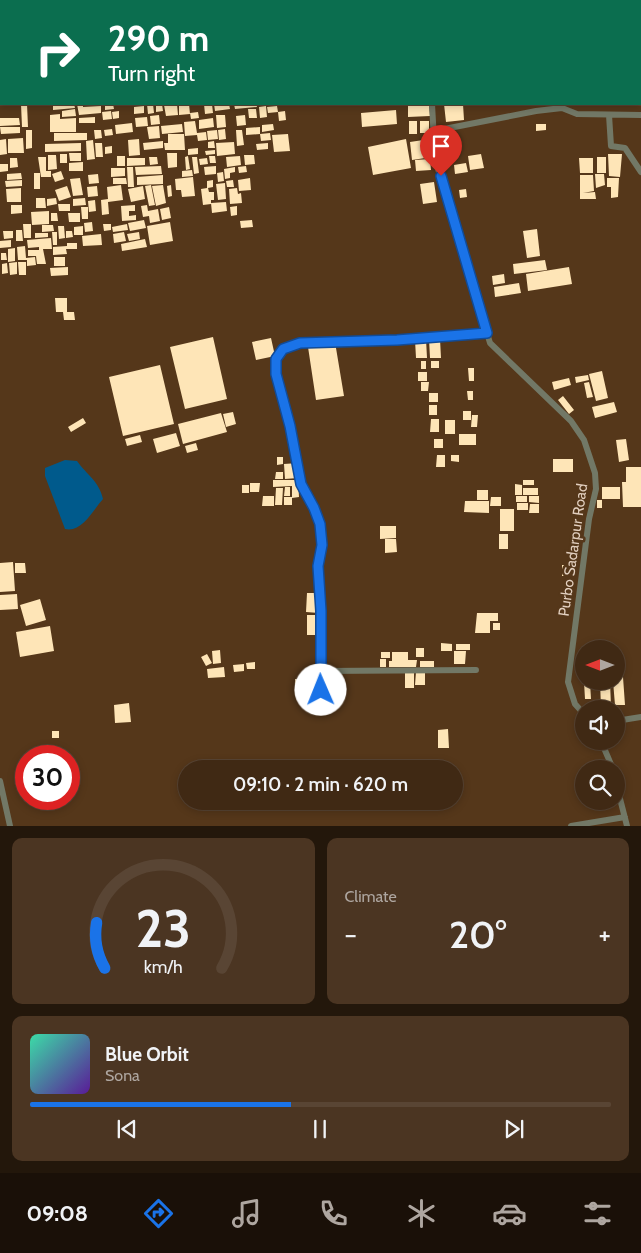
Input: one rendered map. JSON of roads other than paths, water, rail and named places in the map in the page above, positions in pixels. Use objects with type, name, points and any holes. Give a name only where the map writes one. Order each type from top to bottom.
[{"type":"street","name":"Purbo Sadarpur Road","points":[[432,105],[436,159],[490,343],[570,421],[584,440],[595,473],[596,489],[589,519],[568,682],[575,704]]},
{"type":"street","points":[[434,132],[536,110],[562,108],[576,114],[641,116]]},
{"type":"street","points":[[609,115],[611,146],[625,148],[641,172]]},
{"type":"street","points":[[321,710],[321,611],[318,566],[322,545],[320,524],[301,484],[290,426],[276,374],[276,359],[283,349],[300,343],[397,340],[487,333]]},
{"type":"street","points":[[320,671],[476,670]]},
{"type":"street","points":[[625,720],[641,717]]},
{"type":"street","points":[[0,781],[10,826]]},
{"type":"street","points":[[623,810],[627,826]]},
{"type":"street","points":[[571,826],[625,817]]},
{"type":"water","points":[[65,460],[77,461],[99,487],[103,499],[82,524],[77,528],[71,529],[65,529],[45,476],[45,468]]}]
